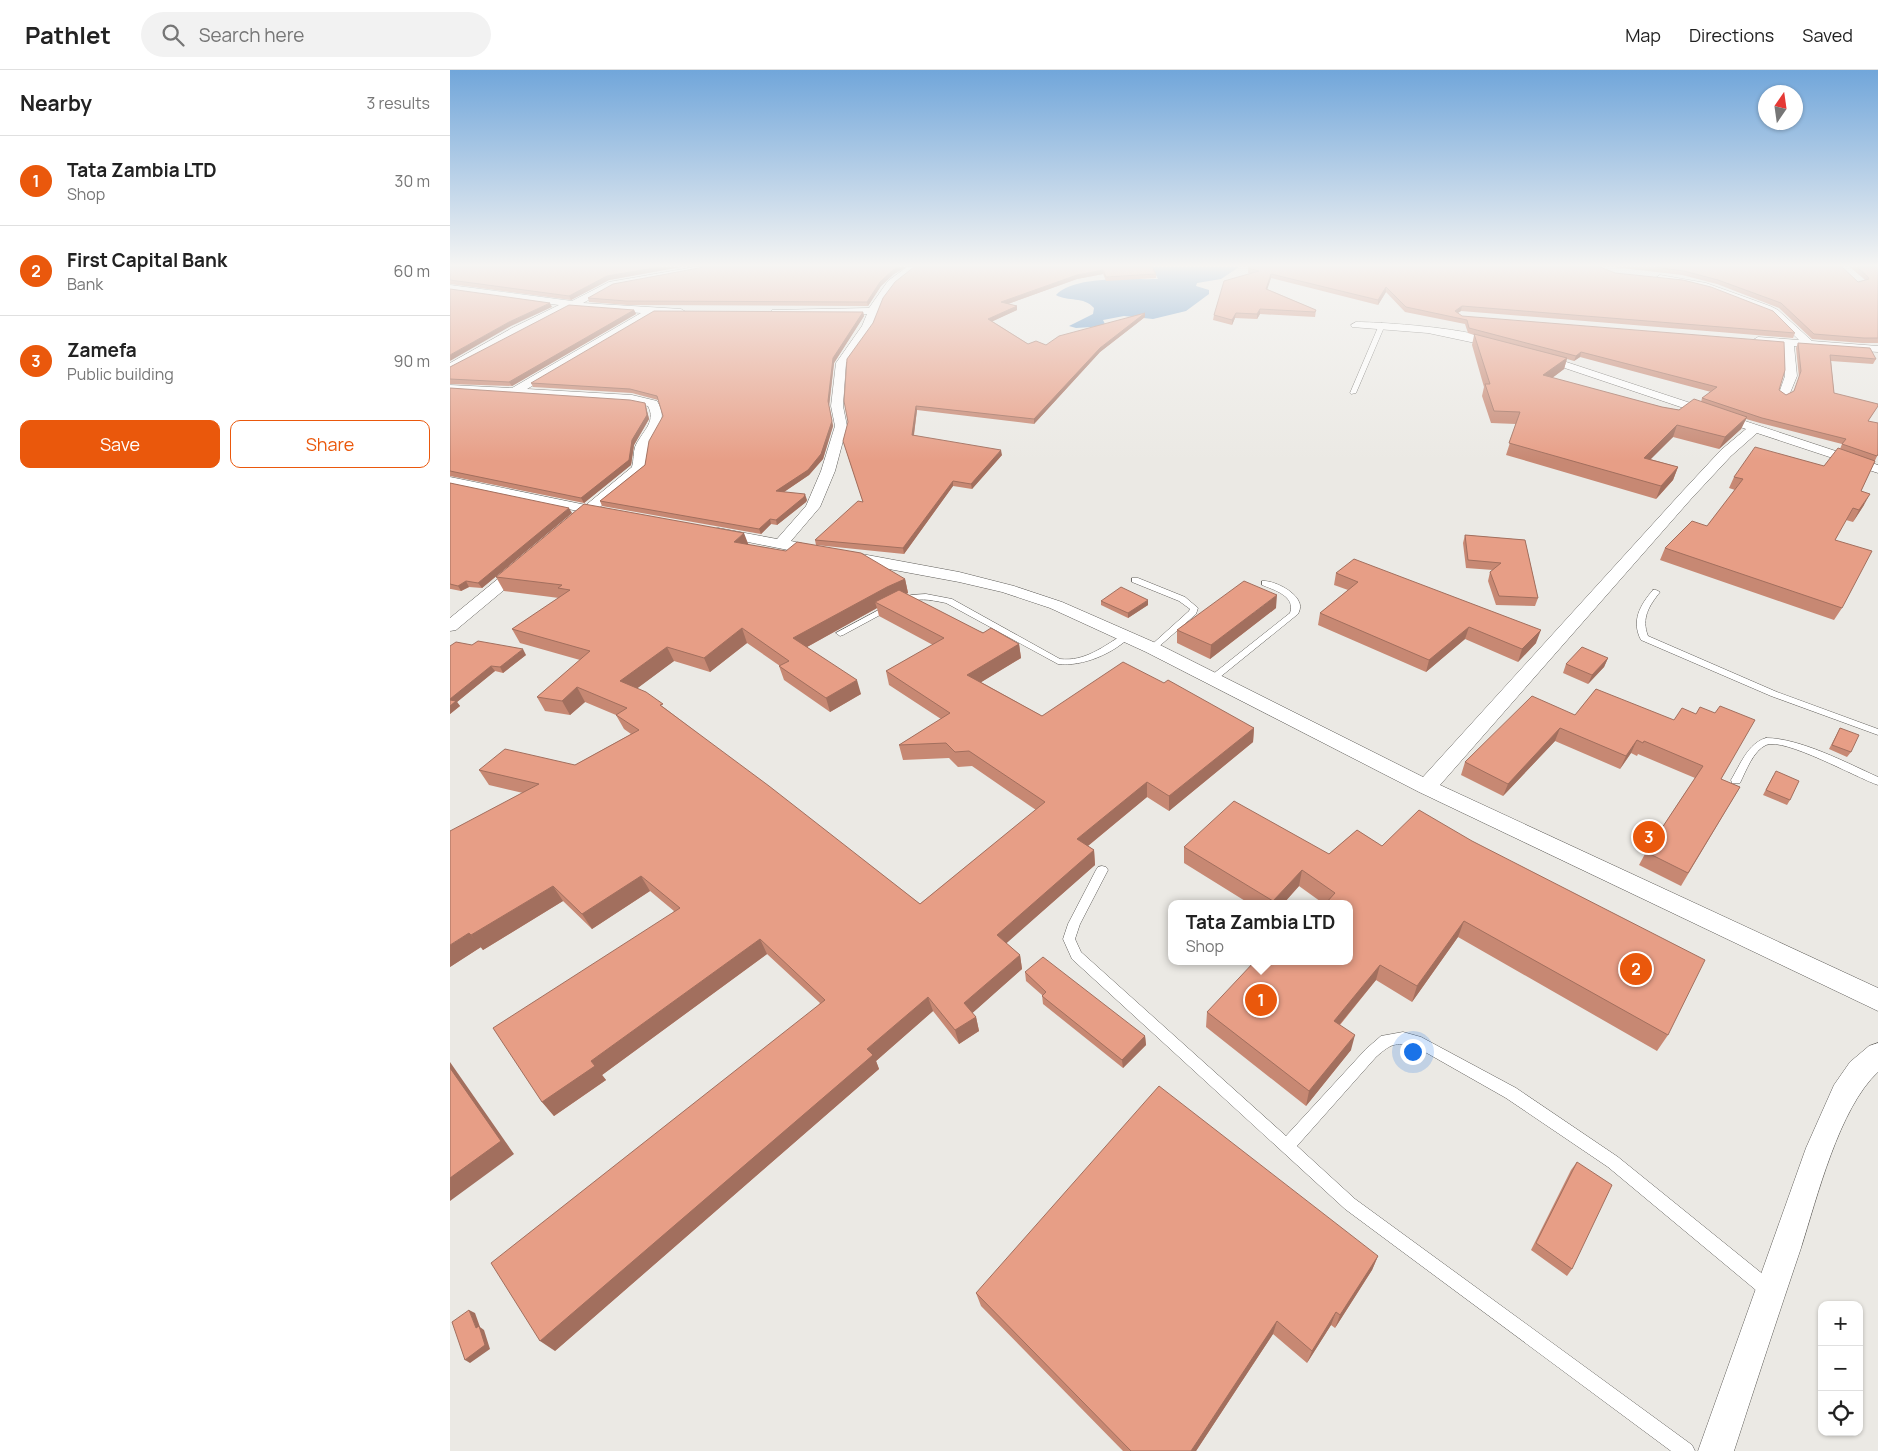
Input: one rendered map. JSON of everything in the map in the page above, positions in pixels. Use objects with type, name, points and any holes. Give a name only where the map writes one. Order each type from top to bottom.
[{"type":"street","points":[[450,368],[513,331]]},
{"type":"street","points":[[516,391],[617,331]]},
{"type":"street","points":[[781,543],[812,507],[828,471],[841,426],[836,406],[841,363],[863,331]]},
{"type":"street","points":[[1441,331],[1508,347]]},
{"type":"street","points":[[1796,331],[1808,343]]},
{"type":"street","points":[[1751,340],[1878,349]]},
{"type":"street","points":[[1784,396],[1790,376],[1789,342]]},
{"type":"street","points":[[1525,352],[1878,469]]},
{"type":"street","points":[[450,388],[632,399],[653,404],[656,408],[657,423],[642,446],[641,464],[638,469],[568,527]]},
{"type":"street","points":[[1426,786],[1686,496],[1726,453],[1754,429]]},
{"type":"street","points":[[450,481],[624,516]]},
{"type":"street","points":[[698,529],[959,577],[1008,589],[1056,605],[1152,648],[1211,680],[1426,786],[1878,1000]]},
{"type":"street","points":[[450,626],[535,556]]},
{"type":"street","points":[[1716,1451],[1816,1158],[1844,1094],[1860,1070],[1878,1055]]},
{"type":"lane","points":[[1353,393],[1379,331]]},
{"type":"lane","points":[[1135,580],[1182,599],[1194,608],[1193,612],[1152,648]]},
{"type":"lane","points":[[1211,680],[1294,614],[1297,608],[1296,602],[1289,595],[1266,583]]},
{"type":"lane","points":[[1656,592],[1645,603],[1639,618],[1640,630],[1644,638],[1774,694],[1878,732]]},
{"type":"lane","points":[[840,633],[904,600],[926,596],[949,601],[1058,661],[1069,663],[1082,662],[1126,636]]},
{"type":"lane","points":[[1736,780],[1757,746],[1767,741],[1774,741],[1796,746],[1878,781]]},
{"type":"lane","points":[[1102,870],[1068,939],[1076,955],[1350,1204],[1686,1451]]},
{"type":"lane","points":[[1286,1147],[1386,1040],[1403,1038],[1421,1043],[1511,1093],[1614,1162],[1770,1290]]},
{"type":"building","points":[[450,331],[492,331],[450,355]]},
{"type":"building","points":[[518,331],[597,331],[509,382],[450,379],[450,367]]},
{"type":"building","points":[[619,331],[850,331],[833,358],[828,401],[832,421],[821,454],[808,470],[776,491],[805,494],[804,497],[776,520],[770,519],[759,529],[600,501],[645,465],[649,441],[663,416],[657,396],[630,389],[531,383]]},
{"type":"building","points":[[867,331],[1008,331],[1028,344],[1036,341],[1046,345],[1059,336],[1076,331],[1121,331],[1100,348],[1034,419],[916,406],[912,435],[1001,450],[971,484],[953,481],[903,548],[815,540],[858,501],[863,502],[843,441],[848,422],[844,401],[847,359]]},
{"type":"building","points":[[1482,331],[1653,331],[1784,342],[1785,370],[1779,390],[1786,395],[1794,391],[1801,371],[1798,343],[1870,348],[1876,359],[1830,355],[1834,393],[1878,404],[1868,421],[1878,423],[1878,454],[1877,456],[1842,444],[1846,439],[1762,418],[1702,398],[1717,387],[1581,352],[1576,356]]},
{"type":"building","points":[[1811,331],[1878,331],[1878,338],[1864,338],[1814,334]]},
{"type":"building","points":[[1474,334],[1567,358],[1543,375],[1662,407],[1679,410],[1694,399],[1747,417],[1725,437],[1677,425],[1644,458],[1678,467],[1661,486],[1509,443],[1520,412],[1494,411],[1485,384],[1490,384]]},
{"type":"building","points":[[450,388],[630,400],[645,403],[647,415],[632,440],[629,460],[581,498],[450,471]]},
{"type":"building","points":[[1755,447],[1824,466],[1838,448],[1875,461],[1861,491],[1870,494],[1859,510],[1853,508],[1835,540],[1872,551],[1842,608],[1665,548],[1692,521],[1707,526],[1743,479],[1734,477]]},
{"type":"building","points":[[450,483],[569,508],[478,583],[466,581],[458,586],[450,584]]},
{"type":"building","points":[[584,504],[744,533],[734,542],[786,551],[797,542],[861,553],[905,579],[793,638],[857,680],[826,698],[779,666],[789,661],[742,628],[704,658],[667,647],[620,681],[646,692],[663,704],[660,705],[769,786],[920,904],[1045,802],[969,751],[955,752],[946,743],[899,745],[950,713],[886,671],[944,638],[875,602],[899,590],[983,633],[991,628],[1019,644],[967,675],[1042,716],[1123,662],[1164,683],[1168,680],[1254,728],[1169,796],[1147,782],[1077,839],[1094,850],[997,935],[1020,955],[964,1003],[976,1017],[955,1030],[928,997],[867,1049],[873,1055],[540,1341],[491,1263],[825,1000],[760,939],[591,1061],[595,1066],[542,1102],[493,1028],[680,908],[641,876],[582,914],[553,886],[471,935],[469,933],[450,945],[450,831],[539,784],[479,770],[505,749],[575,765],[639,730],[616,715],[627,708],[577,687],[562,701],[537,697],[590,651],[512,629],[570,590],[558,588],[562,585],[496,577]]},
{"type":"building","points":[[1465,535],[1525,540],[1538,598],[1499,596],[1490,572],[1501,563],[1468,560]]},
{"type":"building","points":[[1354,559],[1541,630],[1522,649],[1469,627],[1429,660],[1320,613],[1358,582],[1336,573]]},
{"type":"building","points":[[1244,581],[1277,595],[1211,645],[1177,630]]},
{"type":"building","points":[[1121,587],[1148,600],[1128,613],[1101,601]]},
{"type":"building","points":[[478,641],[523,649],[500,667],[491,666],[450,699],[450,646],[456,642],[472,645]]},
{"type":"building","points":[[1582,647],[1608,658],[1592,675],[1566,664]]},
{"type":"building","points":[[1596,689],[1674,720],[1682,708],[1696,714],[1700,707],[1715,713],[1720,706],[1755,720],[1721,779],[1740,787],[1688,873],[1646,852],[1703,766],[1644,741],[1643,743],[1637,740],[1626,756],[1560,728],[1508,784],[1465,762],[1532,696],[1575,715]]},
{"type":"building","points":[[450,700],[456,701],[450,706]]},
{"type":"building","points":[[1840,728],[1859,735],[1851,752],[1832,745]]},
{"type":"building","points":[[1776,771],[1799,781],[1790,800],[1766,790]]},
{"type":"building","points":[[1234,801],[1329,854],[1357,830],[1382,846],[1419,810],[1472,841],[1705,960],[1668,1035],[1464,921],[1417,986],[1380,965],[1334,1021],[1355,1035],[1309,1091],[1207,1012],[1251,965],[1353,965],[1353,900],[1329,900],[1335,893],[1302,870],[1274,900],[1271,900],[1184,847]]},
{"type":"building","points":[[1043,957],[1145,1036],[1122,1060],[1042,996],[1046,992],[1025,972]]},
{"type":"building","points":[[450,1068],[501,1141],[450,1178]]},
{"type":"building","points":[[1159,1086],[1378,1256],[1340,1315],[1336,1312],[1312,1351],[1277,1321],[1191,1451],[1131,1451],[976,1293]]},
{"type":"building","points":[[1577,1162],[1612,1185],[1572,1269],[1536,1243]]},
{"type":"building","points":[[469,1310],[476,1328],[479,1326],[485,1345],[465,1360],[452,1322]]},
{"type":"place","name":"Zamefa","points":[[1649,837]]},
{"type":"place","name":"First Capital Bank","points":[[1636,969]]},
{"type":"place","name":"Tata Zambia LTD","points":[[1261,1000]]}]
